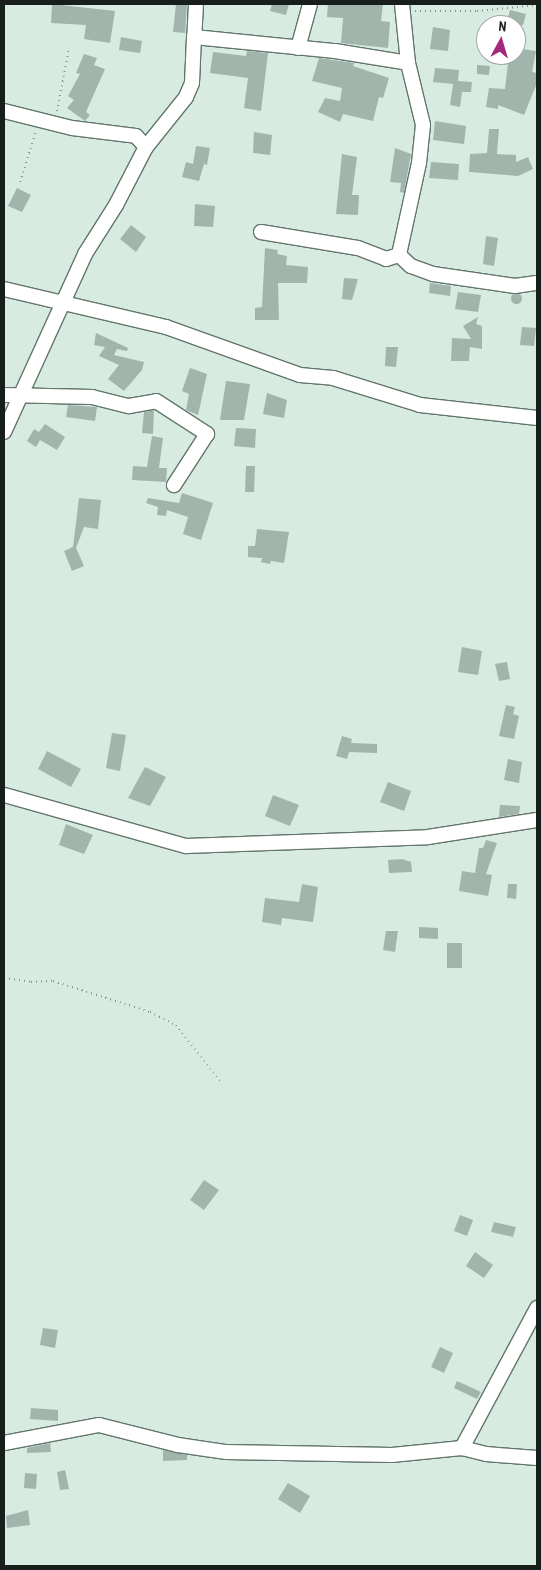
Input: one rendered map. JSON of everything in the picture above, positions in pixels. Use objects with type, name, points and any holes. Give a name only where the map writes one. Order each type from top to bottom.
[{"type":"street","points":[[4,432],[85,254],[116,205],[146,147],[186,97],[192,83],[196,4]]},
{"type":"street","points":[[298,48],[310,4]]},
{"type":"street","points":[[399,255],[419,163],[423,125],[408,63],[403,7]]},
{"type":"street","points":[[194,37],[298,48],[408,63]]},
{"type":"street","points":[[4,111],[124,137],[136,136],[146,147]]},
{"type":"street","points":[[261,232],[358,248],[386,259],[399,255]]},
{"type":"street","points":[[399,255],[411,266],[433,274],[516,286],[537,283]]},
{"type":"street","points":[[4,289],[64,302],[223,345],[300,375],[333,378],[420,405],[537,418]]},
{"type":"street","points":[[4,395],[21,398],[92,397],[129,406],[156,401],[207,434],[174,485]]},
{"type":"street","points":[[4,795],[186,846],[428,837],[537,820]]},
{"type":"street","points":[[462,1448],[537,1308]]},
{"type":"street","points":[[4,1443],[99,1425],[178,1445],[226,1452],[392,1455],[462,1448],[486,1454],[537,1458]]},
{"type":"path","points":[[403,7],[477,10],[537,5]]},
{"type":"path","points":[[55,123],[69,48]]},
{"type":"path","points":[[20,182],[41,119]]},
{"type":"path","points":[[4,978],[31,982],[53,981],[150,1012],[176,1025],[220,1082]]},
{"type":"building","points":[[52,4],[115,11],[110,43],[84,39],[86,25],[51,23]]},
{"type":"building","points":[[176,4],[187,4],[185,33],[173,32]]},
{"type":"building","points":[[272,4],[289,4],[286,15],[270,11]]},
{"type":"building","points":[[328,4],[383,4],[381,21],[390,22],[388,48],[341,43],[343,18],[327,17]]},
{"type":"building","points":[[510,10],[526,14],[526,15],[509,15]]},
{"type":"building","points":[[433,27],[450,30],[448,51],[430,49]]},
{"type":"building","points":[[121,37],[142,41],[140,53],[119,50]]},
{"type":"building","points":[[526,50],[536,51],[532,72],[537,73],[537,83],[524,115],[498,105],[498,109],[486,107],[489,88],[505,89],[508,65],[526,65]]},
{"type":"building","points":[[247,51],[268,53],[261,111],[244,108],[248,78],[210,73],[213,52],[246,56]]},
{"type":"building","points":[[84,54],[97,58],[94,65],[105,69],[86,112],[90,115],[85,121],[67,108],[74,100],[68,96],[80,74],[76,73]]},
{"type":"building","points":[[319,58],[354,63],[353,66],[389,78],[383,98],[379,97],[373,121],[343,114],[340,122],[318,112],[325,98],[340,101],[342,88],[312,81]]},
{"type":"building","points":[[477,65],[490,66],[489,75],[477,74]]},
{"type":"building","points":[[435,68],[459,70],[458,81],[472,82],[471,92],[462,92],[460,107],[450,105],[453,84],[433,82]]},
{"type":"building","points":[[435,121],[466,126],[464,144],[433,140]]},
{"type":"building","points":[[489,129],[499,129],[497,154],[516,155],[516,162],[528,157],[533,169],[518,176],[469,172],[470,154],[487,153]]},
{"type":"building","points":[[254,132],[272,135],[270,155],[253,153]]},
{"type":"building","points":[[196,146],[210,148],[207,165],[204,164],[199,181],[182,177],[186,162],[193,164]]},
{"type":"building","points":[[395,148],[411,154],[404,193],[400,192],[401,183],[390,182]]},
{"type":"building","points":[[342,154],[357,157],[352,195],[359,195],[358,215],[336,214]]},
{"type":"building","points":[[431,162],[459,164],[458,180],[429,178]]},
{"type":"building","points":[[17,188],[31,195],[22,212],[8,206]]},
{"type":"building","points":[[195,204],[215,206],[213,227],[194,226]]},
{"type":"building","points":[[131,225],[146,237],[136,252],[120,239]]},
{"type":"building","points":[[486,236],[498,238],[494,266],[483,264]]},
{"type":"building","points":[[265,248],[278,250],[277,254],[287,256],[286,265],[308,267],[307,283],[278,283],[279,320],[255,320],[255,308],[262,307]]},
{"type":"building","points":[[344,278],[358,279],[352,300],[342,299]]},
{"type":"building","points":[[430,283],[451,286],[450,296],[429,293]]},
{"type":"building","points":[[458,292],[481,295],[478,312],[455,309]]},
{"type":"building","points":[[516,292],[522,298],[516,304],[510,298]]},
{"type":"building","points":[[478,317],[476,324],[482,326],[482,349],[470,347],[469,361],[451,361],[452,338],[471,339],[463,326]]},
{"type":"building","points":[[522,327],[536,328],[534,346],[520,345]]},
{"type":"building","points":[[96,333],[128,348],[127,351],[117,349],[114,355],[144,362],[142,370],[124,391],[108,379],[119,365],[99,356],[105,347],[94,345]]},
{"type":"building","points":[[386,347],[398,347],[396,367],[385,366]]},
{"type":"building","points":[[190,368],[207,374],[198,415],[186,410],[189,394],[182,391]]},
{"type":"building","points":[[226,381],[250,384],[244,420],[220,420]]},
{"type":"building","points":[[267,393],[287,400],[284,418],[263,414]]},
{"type":"building","points":[[68,405],[97,407],[95,421],[66,417]]},
{"type":"building","points":[[154,410],[153,434],[142,433],[144,412]]},
{"type":"building","points":[[45,424],[65,437],[57,450],[40,440],[36,447],[27,441],[34,429],[39,432]]},
{"type":"building","points":[[236,428],[256,429],[255,448],[234,446]]},
{"type":"building","points":[[152,436],[163,438],[159,468],[167,468],[166,482],[132,480],[133,466],[147,467]]},
{"type":"building","points":[[246,466],[255,466],[254,492],[245,492]]},
{"type":"building","points":[[182,493],[213,503],[201,540],[183,534],[188,517],[167,510],[166,516],[157,515],[158,507],[146,503],[148,498],[179,503]]},
{"type":"building","points":[[79,498],[101,500],[98,529],[84,527],[76,548],[84,566],[72,571],[64,551],[73,547]]},
{"type":"building","points":[[257,529],[289,532],[284,563],[271,561],[270,564],[261,562],[262,558],[248,557],[248,546],[255,546]]},
{"type":"building","points":[[462,647],[482,651],[478,675],[458,672]]},
{"type":"building","points":[[507,662],[510,679],[499,681],[495,664]]},
{"type":"building","points":[[506,705],[515,707],[513,714],[519,716],[514,739],[499,736]]},
{"type":"building","points":[[112,733],[126,735],[120,771],[106,768]]},
{"type":"building","points":[[342,736],[352,739],[351,743],[377,744],[377,753],[349,752],[347,759],[336,756]]},
{"type":"building","points":[[47,751],[81,769],[71,787],[38,769]]},
{"type":"building","points":[[508,759],[522,762],[519,783],[504,780]]},
{"type":"building","points":[[145,767],[166,777],[150,806],[128,798]]},
{"type":"building","points":[[388,782],[411,791],[404,811],[380,802]]},
{"type":"building","points":[[273,795],[299,805],[290,826],[265,816]]},
{"type":"building","points":[[500,805],[520,806],[519,814],[499,817]]},
{"type":"building","points":[[66,824],[93,835],[84,854],[59,845]]},
{"type":"building","points":[[486,840],[497,843],[486,874],[492,875],[488,896],[459,891],[462,871],[475,873],[479,848],[483,848]]},
{"type":"building","points":[[402,859],[411,862],[412,872],[389,873],[388,860]]},
{"type":"building","points":[[302,884],[318,887],[313,922],[282,918],[281,925],[262,922],[265,898],[299,902]]},
{"type":"building","points":[[508,884],[517,884],[516,899],[507,898]]},
{"type":"building","points":[[419,927],[438,928],[438,939],[419,938]]},
{"type":"building","points":[[386,931],[398,931],[395,952],[383,950]]},
{"type":"building","points":[[447,943],[462,943],[462,968],[447,968]]},
{"type":"building","points":[[204,1180],[219,1190],[204,1210],[190,1200]]},
{"type":"building","points":[[460,1215],[473,1220],[467,1236],[454,1231]]},
{"type":"building","points":[[494,1222],[516,1227],[513,1237],[491,1232]]},
{"type":"building","points":[[475,1252],[493,1265],[484,1278],[466,1266]]},
{"type":"building","points":[[43,1328],[58,1330],[55,1348],[40,1345]]},
{"type":"building","points":[[440,1347],[453,1353],[444,1373],[431,1367]]},
{"type":"building","points":[[457,1381],[481,1392],[477,1399],[454,1388]]},
{"type":"building","points":[[31,1408],[58,1410],[58,1421],[30,1419]]},
{"type":"building","points":[[50,1443],[51,1452],[27,1453],[27,1448]]},
{"type":"building","points":[[163,1450],[187,1455],[187,1460],[163,1461]]},
{"type":"building","points":[[65,1470],[69,1489],[60,1490],[57,1472]]},
{"type":"building","points":[[25,1473],[37,1474],[36,1489],[24,1488]]},
{"type":"building","points":[[288,1483],[310,1496],[300,1513],[278,1499]]},
{"type":"building","points":[[28,1510],[30,1525],[7,1528],[6,1516]]}]
